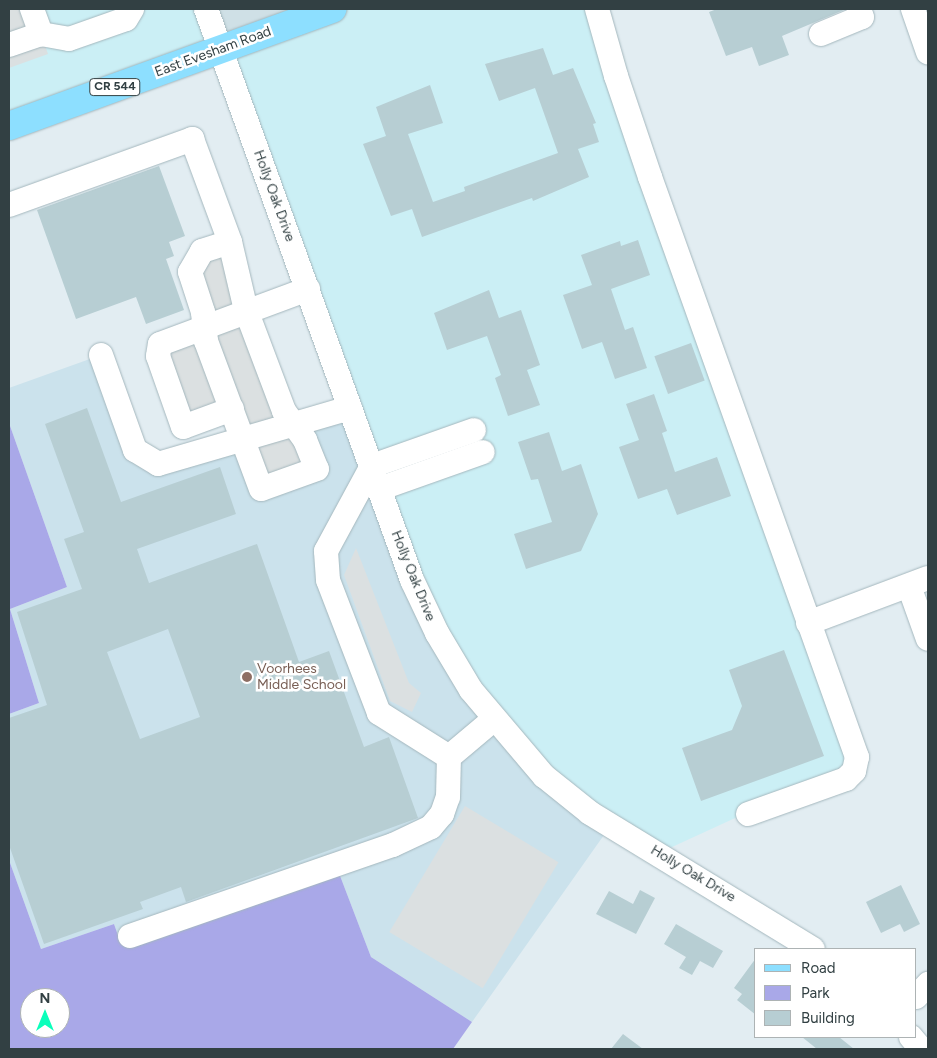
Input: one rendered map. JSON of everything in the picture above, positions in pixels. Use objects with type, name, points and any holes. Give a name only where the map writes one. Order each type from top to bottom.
[{"type":"main road","name":"East Evesham Road","points":[[9,126],[333,9]]},
{"type":"street","points":[[32,9],[41,34]]},
{"type":"street","points":[[9,45],[41,34],[69,40],[126,19],[132,9]]},
{"type":"street","name":"Holly Oak Drive","points":[[206,9],[425,611],[454,663],[493,720],[544,776],[590,812],[810,948]]},
{"type":"street","points":[[598,9],[619,86],[808,623],[857,755],[856,767],[844,780],[748,814]]},
{"type":"street","points":[[821,34],[862,17],[860,9]]},
{"type":"street","points":[[913,9],[927,44]]},
{"type":"street","points":[[9,206],[192,139],[230,242],[246,310],[284,412],[305,440],[316,469],[261,489],[206,341],[205,325],[192,281],[192,264],[202,251],[230,242]]},
{"type":"street","points":[[232,409],[183,427],[158,356],[163,341],[308,289]]},
{"type":"street","points":[[101,355],[135,450],[141,457],[167,463],[242,439],[294,427],[350,408]]},
{"type":"street","points":[[449,757],[379,713],[328,580],[326,551],[372,466],[474,430]]},
{"type":"street","points":[[380,489],[483,452]]},
{"type":"street","points":[[808,623],[919,582],[928,639]]},
{"type":"street","points":[[130,936],[424,830],[438,821],[446,806],[449,757],[493,720]]},
{"type":"street","points":[[917,996],[928,984]]},
{"type":"street","points":[[911,1038],[922,1049]]},
{"type":"shaded area","points":[[9,9],[206,9],[222,49],[9,126]]},
{"type":"shaded area","points":[[9,9],[32,9],[48,54],[9,68]]},
{"type":"shaded area","points":[[206,9],[333,9],[222,49]]},
{"type":"shaded area","points":[[333,9],[597,9],[857,762],[659,853],[590,813],[454,663],[222,49]]},
{"type":"shaded area","points":[[230,242],[317,469],[261,489],[232,409],[183,427],[157,351],[205,325],[190,272]]},
{"type":"shaded area","name":"Voorhees Middle School","points":[[101,355],[141,457],[350,408],[471,690],[611,825],[472,1022],[371,957],[334,860],[120,941],[114,924],[41,949],[9,860],[9,714],[39,703],[10,609],[67,587],[9,423],[9,388]]},
{"type":"shaded area","points":[[356,548],[409,683],[421,693],[412,712],[390,701],[344,575]]},
{"type":"shaded area","points":[[465,806],[558,862],[483,988],[389,932]]},
{"type":"green space","points":[[9,423],[67,587],[10,609],[39,703],[9,714]]},
{"type":"green space","points":[[9,860],[41,949],[114,924],[120,941],[334,860],[371,957],[472,1022],[453,1049],[9,1049]]},
{"type":"building","points":[[717,9],[846,9],[782,36],[789,55],[759,66],[752,47],[726,56],[709,12]]},
{"type":"building","points":[[543,48],[553,75],[573,68],[596,123],[593,124],[599,142],[578,149],[589,177],[533,201],[532,198],[422,237],[412,209],[391,216],[363,144],[386,136],[376,107],[430,85],[443,123],[408,134],[433,202],[465,191],[464,187],[558,153],[535,88],[499,101],[485,64]]},
{"type":"building","points":[[159,166],[185,236],[169,242],[174,256],[166,259],[184,310],[146,324],[136,297],[76,319],[37,210]]},
{"type":"building","points":[[638,240],[650,275],[611,289],[625,330],[633,327],[647,368],[615,379],[602,342],[582,349],[563,295],[592,285],[581,255],[620,241],[621,246]]},
{"type":"building","points":[[489,290],[499,318],[521,310],[540,365],[527,370],[540,405],[508,416],[495,378],[501,375],[487,336],[447,350],[434,313]]},
{"type":"building","points":[[691,343],[705,381],[668,394],[654,356]]},
{"type":"building","points":[[654,394],[667,431],[662,433],[675,472],[717,457],[731,496],[677,515],[667,489],[638,499],[619,447],[639,440],[626,404]]},
{"type":"building","points":[[87,408],[121,502],[220,467],[236,514],[137,549],[149,583],[257,544],[299,662],[329,651],[364,747],[389,737],[418,818],[186,902],[181,887],[140,902],[143,909],[44,944],[9,845],[9,718],[47,705],[17,612],[82,589],[64,539],[84,532],[45,424]],"holes":[[[168,629],[200,717],[140,739],[107,652]]]},
{"type":"building","points":[[549,432],[562,471],[581,464],[598,514],[581,551],[526,569],[514,534],[552,522],[538,479],[531,480],[518,442]]},
{"type":"building","points":[[784,650],[824,756],[701,801],[682,748],[732,730],[742,706],[729,670]]},
{"type":"building","points":[[901,885],[920,924],[904,932],[900,924],[881,933],[866,902]]},
{"type":"building","points":[[640,890],[655,898],[636,934],[596,914],[609,891],[633,904]]},
{"type":"building","points":[[676,924],[723,951],[713,968],[700,961],[692,975],[679,968],[686,957],[664,944]]},
{"type":"building","points":[[754,961],[754,1013],[737,1000],[742,994],[734,988]]},
{"type":"building","points":[[623,1034],[643,1049],[611,1049]]},
{"type":"building","points":[[803,1038],[840,1038],[854,1049],[817,1049]]},
{"type":"place","name":"Voorhees Middle School","points":[[247,677]]}]
